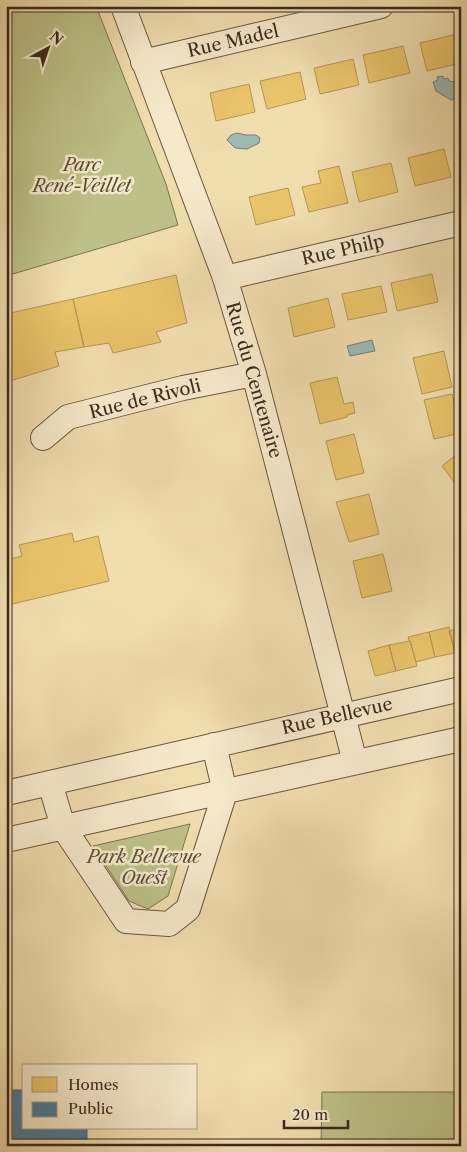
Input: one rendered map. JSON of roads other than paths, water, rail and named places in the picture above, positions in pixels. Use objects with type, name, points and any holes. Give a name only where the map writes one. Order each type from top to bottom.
[{"type":"street","name":"Rue du Centenaire","points":[[124,6],[143,62],[225,278],[254,374],[356,762]]},
{"type":"street","name":"Rue Madel","points":[[143,62],[369,8]]},
{"type":"street","name":"Rue Philp","points":[[225,278],[460,226]]},
{"type":"street","name":"Rue de Rivoli","points":[[42,438],[68,417],[183,388],[254,374]]},
{"type":"street","name":"Rue Bellevue","points":[[6,793],[343,714],[461,689]]},
{"type":"street","points":[[6,840],[461,739]]},
{"type":"street","points":[[50,783],[62,827],[126,922],[169,924],[188,909],[225,792],[214,745]]},
{"type":"water","points":[[443,76],[444,79],[448,78],[449,81],[461,83],[461,97],[451,100],[436,91],[433,82],[438,80],[437,77]]},
{"type":"water","points":[[237,133],[256,135],[260,138],[259,143],[247,149],[235,148],[227,140],[231,135]]},
{"type":"water","points":[[372,340],[375,351],[350,356],[347,346]]},
{"type":"park label","name":"Parc René-Veillet","points":[[82,175]]},
{"type":"park label","name":"Park Bellevue Ouest","points":[[144,868]]}]
